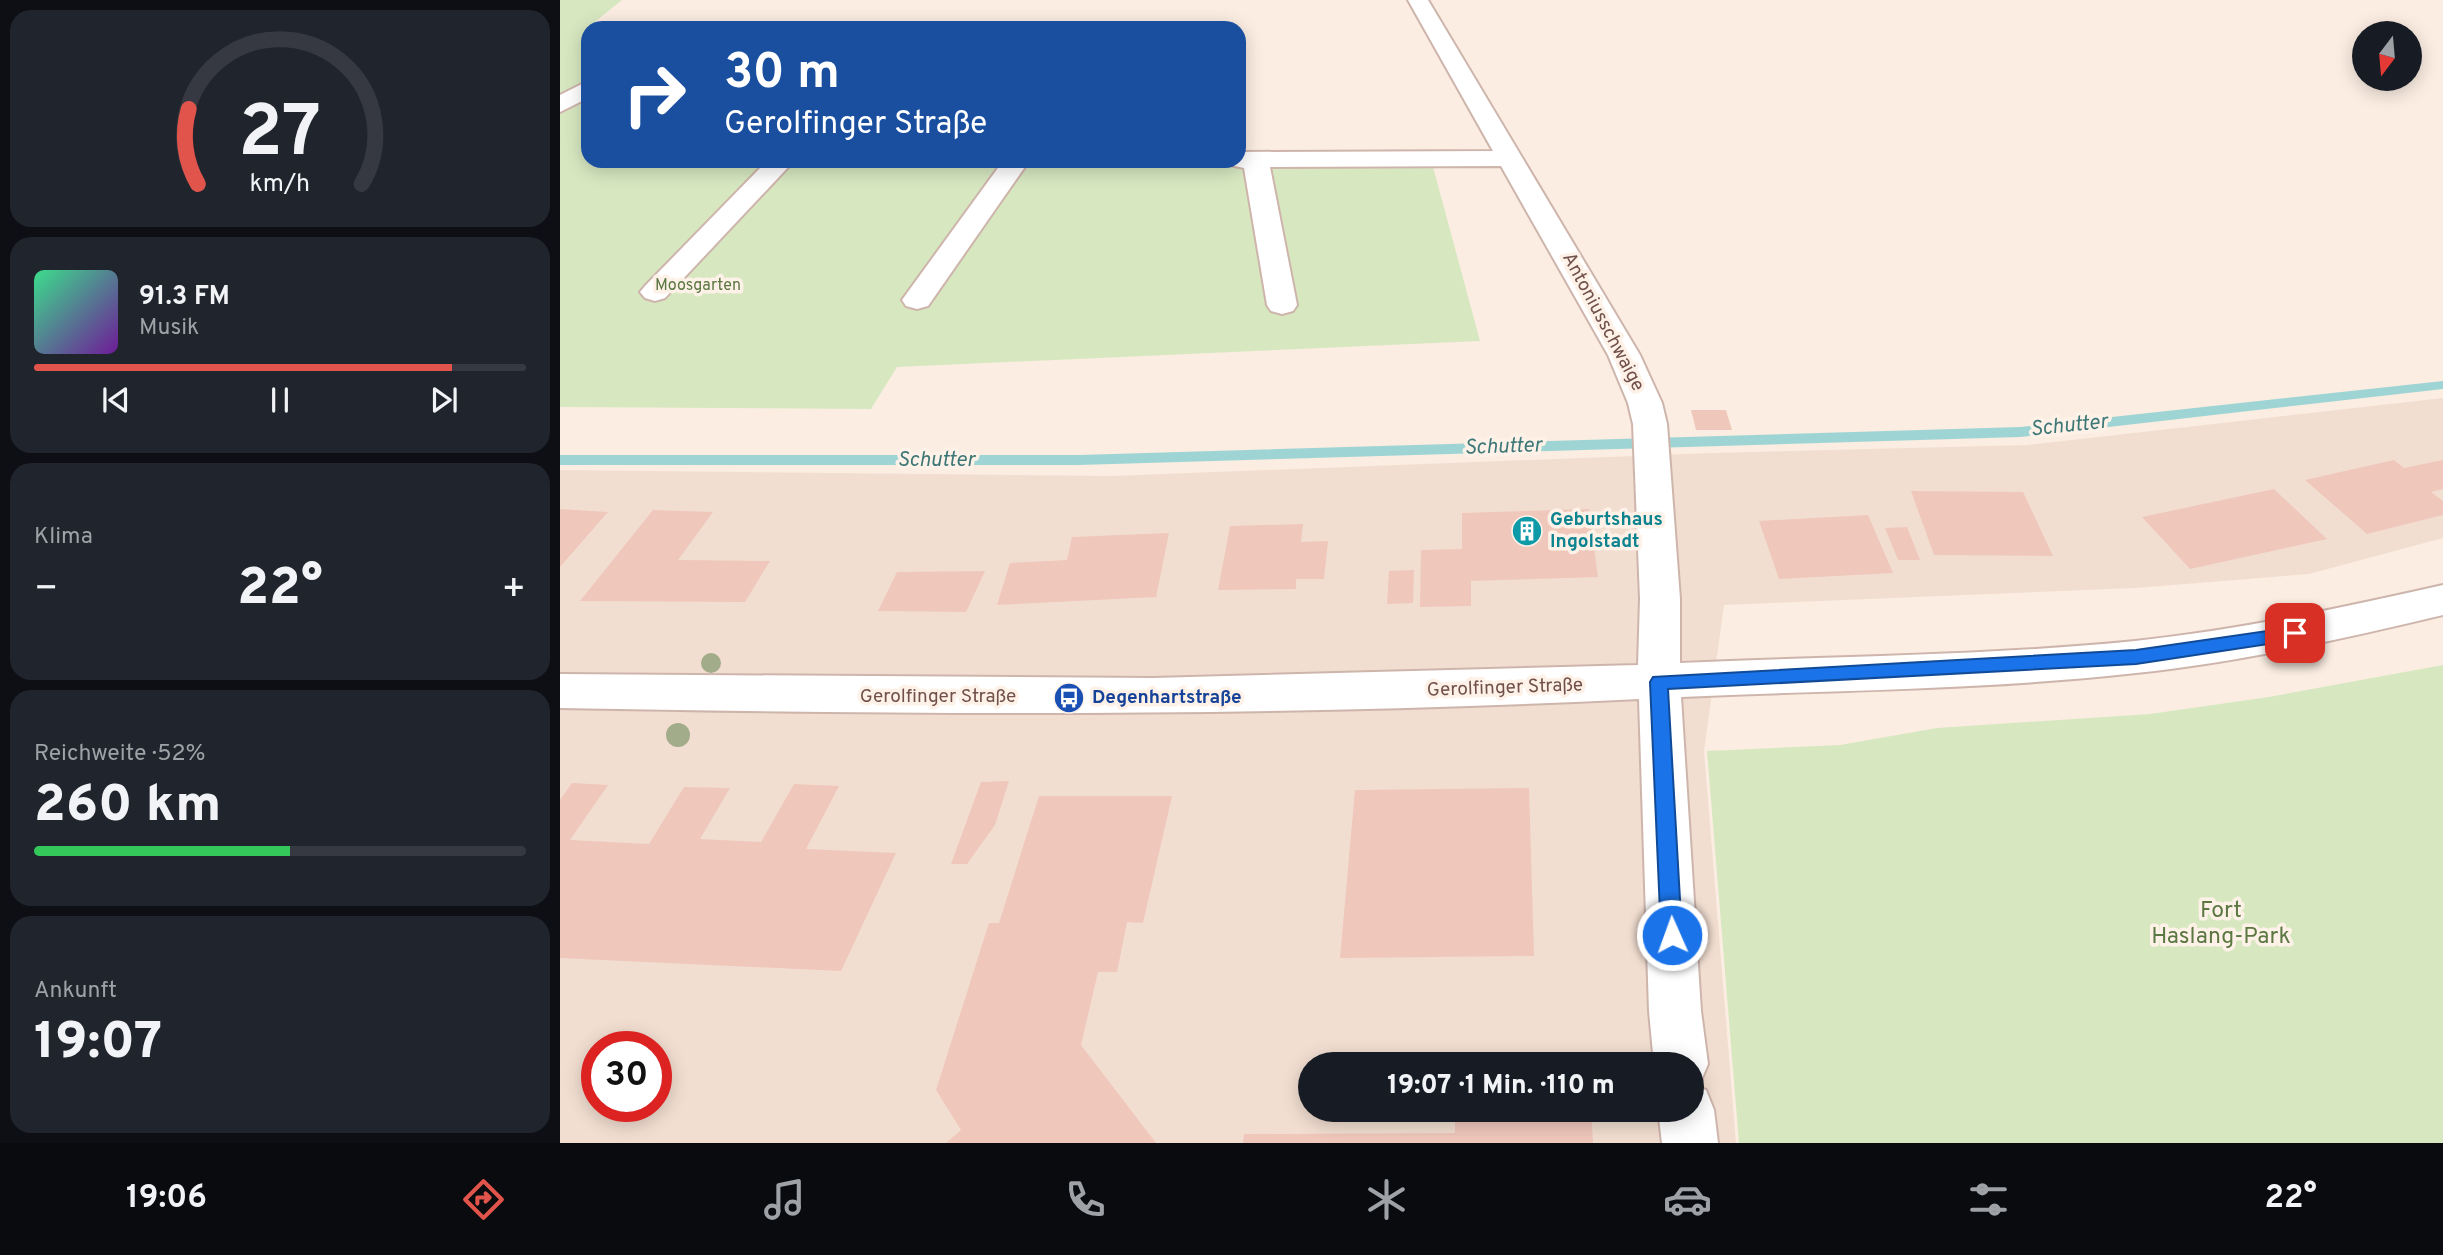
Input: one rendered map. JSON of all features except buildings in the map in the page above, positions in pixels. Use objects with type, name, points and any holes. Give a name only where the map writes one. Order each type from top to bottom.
[{"type":"street","name":"Antoniusschwaige","points":[[1418,0],[1624,355],[1646,403],[1654,466],[1661,618],[1659,682]]},
{"type":"street","points":[[560,105],[581,92]]},
{"type":"street","points":[[1282,305],[1248,160],[1511,158]]},
{"type":"street","points":[[654,292],[774,168]]},
{"type":"street","points":[[917,300],[1011,168]]},
{"type":"street","name":"Gerolfinger Straße","points":[[560,691],[1069,698],[1659,682],[2136,657],[2322,629],[2443,600]]},
{"type":"street","points":[[1659,682],[1675,1010],[1680,1052]]},
{"type":"street","points":[[1687,1122],[1690,1143]]},
{"type":"shaded area","points":[[2443,398],[2443,538],[2309,574],[2136,588],[1724,605],[1704,751],[1736,1143],[560,1143],[560,470],[1111,476],[1712,453],[2028,445]]},
{"type":"green space","name":"Moosgarten","points":[[560,0],[622,0],[596,21],[581,21],[581,168],[1246,168],[1246,161],[1429,152],[1480,341],[897,367],[871,409],[560,407]]},
{"type":"green space","name":"Fort Haslang-Park","points":[[2443,665],[2443,1143],[1739,1143],[1707,751],[1840,745],[1937,728],[2150,714],[2269,697]]},
{"type":"waterway","name":"Schutter","points":[[560,460],[1079,460],[2020,432],[2443,385]]},
{"type":"place","name":"Geburtshaus Ingolstadt","points":[[1527,531]]},
{"type":"place","name":"Degenhartstraße","points":[[1069,698]]},
{"type":"route","points":[[1672,935],[1659,682],[1967,668],[2136,657],[2295,633]]}]
